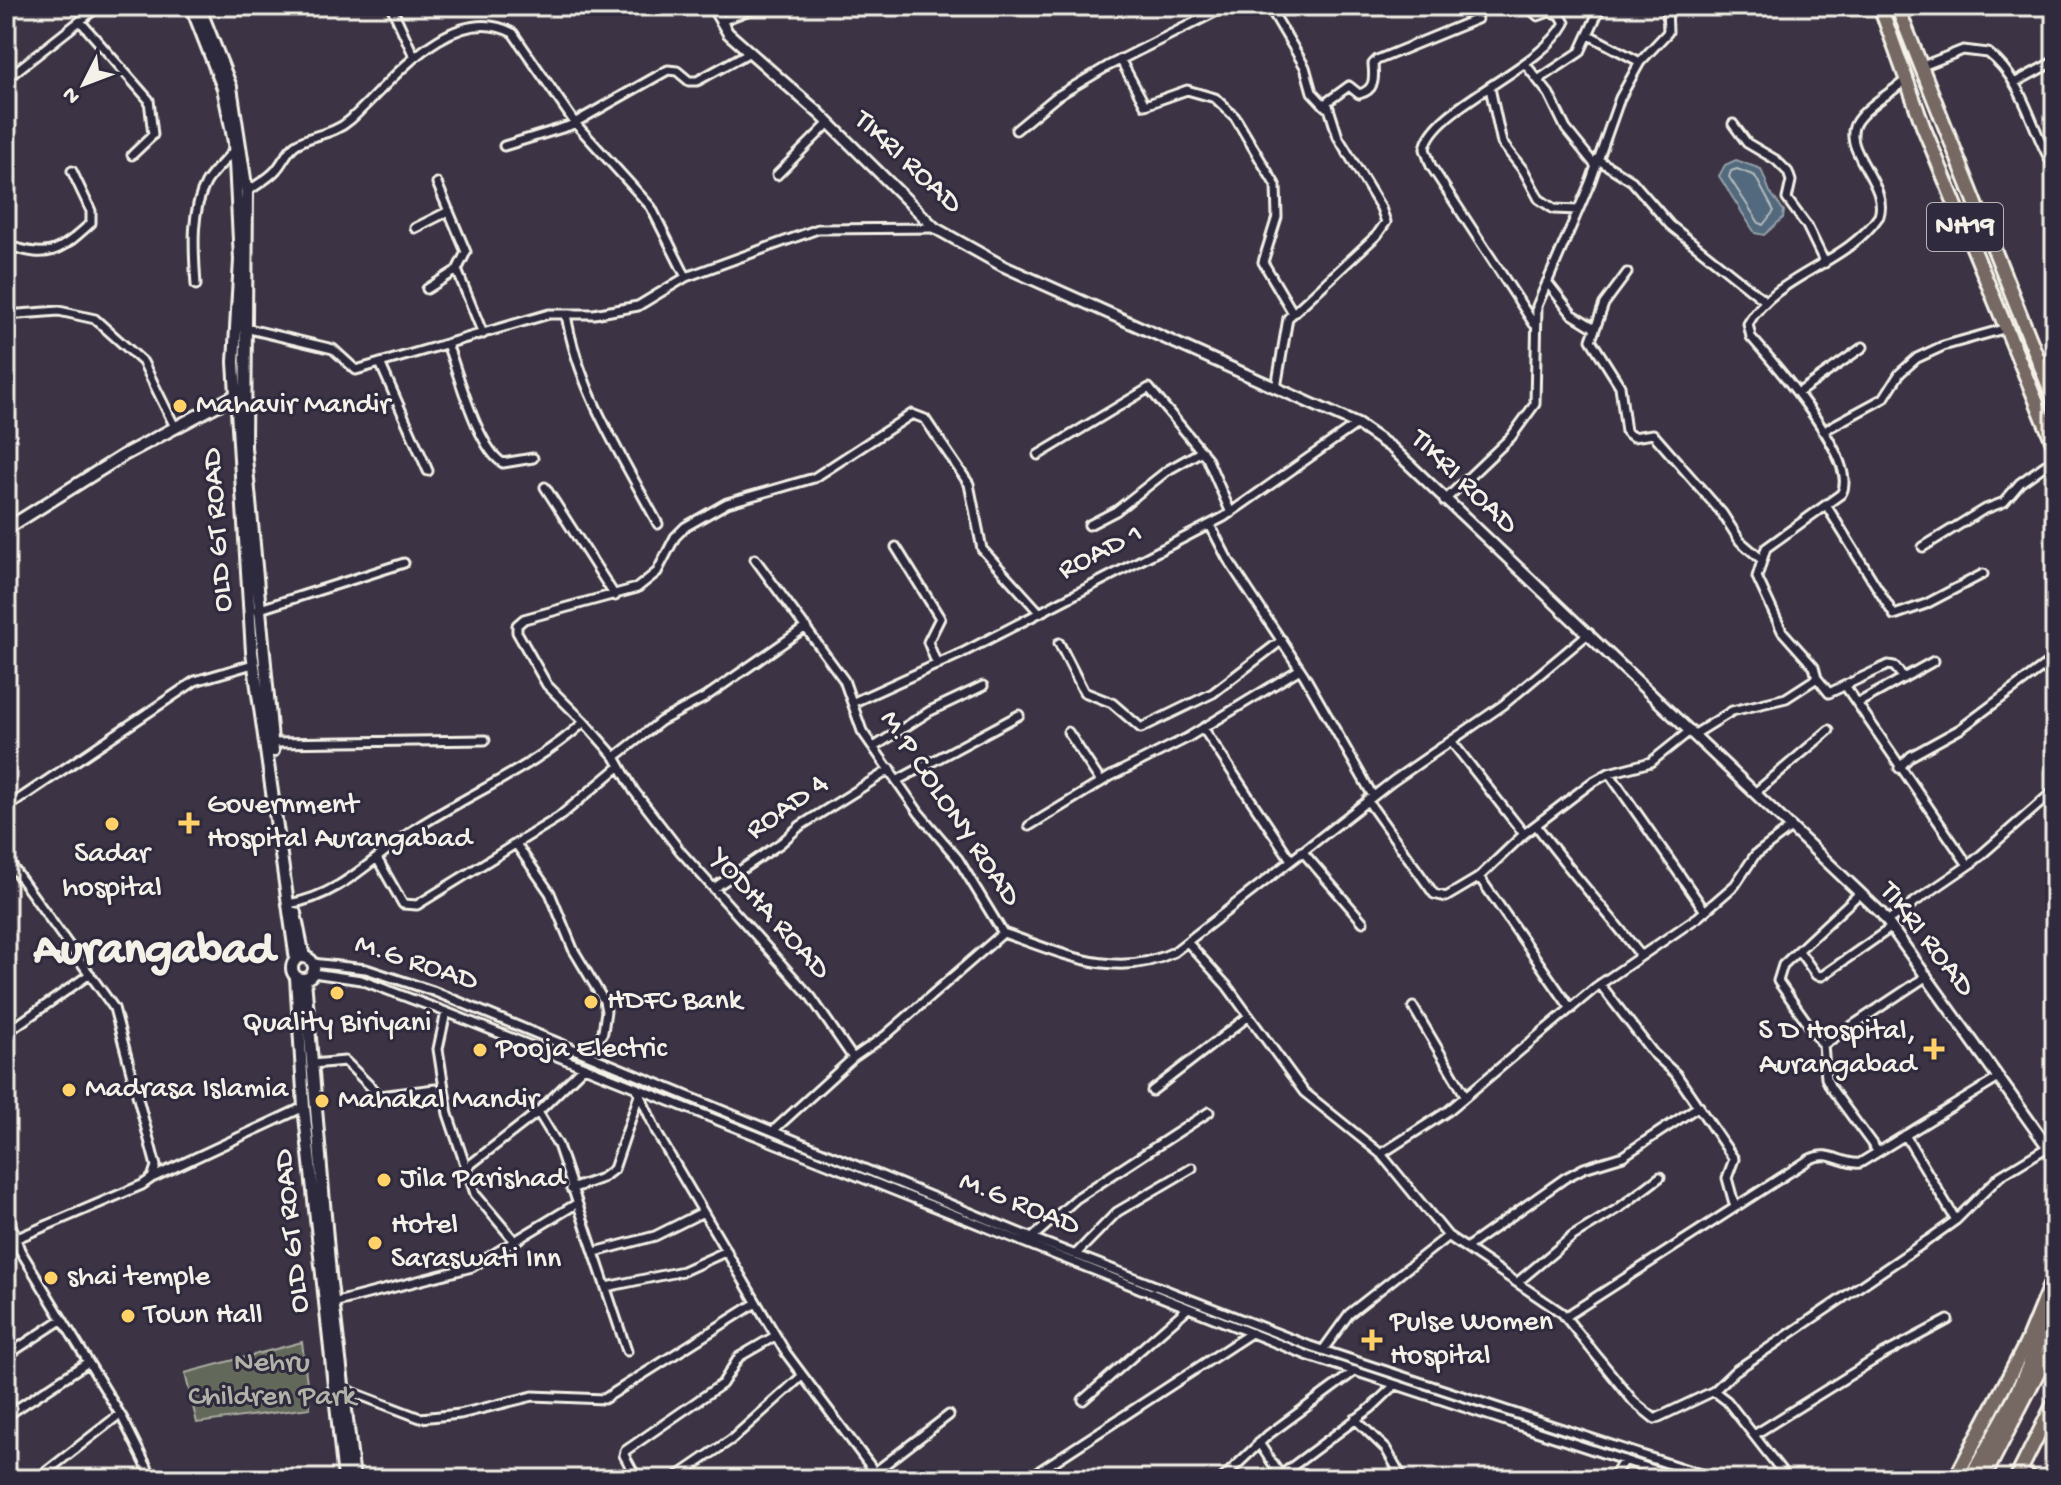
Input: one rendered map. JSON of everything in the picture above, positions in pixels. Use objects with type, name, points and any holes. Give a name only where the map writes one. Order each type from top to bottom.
[{"type":"highway","name":"NH19","points":[[1880,6],[1906,80],[2055,447]]},
{"type":"highway","name":"NH19","points":[[1897,6],[2055,402]]},
{"type":"highway","points":[[1955,1479],[2026,1344],[2055,1273]]},
{"type":"highway","points":[[1970,1479],[2014,1399],[2055,1306]]},
{"type":"highway","points":[[1983,1479],[2055,1339]]},
{"type":"highway","points":[[2019,1475],[2055,1401]]},
{"type":"main road","name":"OLD GT ROAD","points":[[191,6],[223,88],[235,149],[240,260],[240,394],[253,664],[290,904],[304,968],[333,1303],[354,1479]]},
{"type":"main road","name":"OLD GT ROAD","points":[[199,6],[231,87],[247,192],[245,328],[240,394],[257,610],[290,904]]},
{"type":"main road","points":[[6,529],[175,427],[240,394]]},
{"type":"main road","name":"OLD GT ROAD","points":[[304,968],[304,1107],[344,1479]]},
{"type":"street","points":[[6,79],[99,6]]},
{"type":"street","points":[[391,6],[413,54]]},
{"type":"street","name":"TIKRI ROAD","points":[[712,6],[728,33],[829,123],[935,228],[1003,266],[1357,424],[1399,454],[1444,501],[1589,633],[1890,924],[2055,1157]]},
{"type":"street","points":[[721,21],[760,6]]},
{"type":"street","points":[[1016,130],[1056,97],[1120,59],[1227,6]]},
{"type":"street","points":[[1269,6],[1305,67],[1312,92],[1326,107],[1338,137],[1381,208],[1386,222],[1377,235],[1293,313],[1285,326],[1276,388]]},
{"type":"street","points":[[1527,6],[1538,16],[1549,12],[1560,14],[1565,23],[1526,65],[1429,133],[1426,156],[1534,324]]},
{"type":"street","points":[[1538,80],[1580,52],[1601,6]]},
{"type":"street","points":[[1444,501],[1511,437],[1535,404],[1538,382],[1534,324],[1547,282],[1620,98],[1640,62],[1668,32],[1667,6]]},
{"type":"street","points":[[1326,107],[1331,98],[1349,86],[1359,94],[1368,90],[1375,79],[1373,64],[1377,60],[1477,19]]},
{"type":"street","points":[[80,21],[149,100],[153,135],[132,155]]},
{"type":"street","points":[[247,192],[275,172],[293,146],[324,136],[349,121],[413,54],[447,29],[484,21],[500,23],[513,33],[575,123],[651,207],[686,277]]},
{"type":"street","points":[[1589,35],[1640,62]]},
{"type":"street","points":[[1920,67],[1963,50],[1980,49],[1995,58],[2016,82],[2034,130],[2055,169]]},
{"type":"street","points":[[504,146],[575,123],[668,70],[677,71],[689,81],[697,81],[750,52]]},
{"type":"street","points":[[1120,59],[1145,105],[1187,90],[1220,101],[1235,117],[1274,181],[1277,217],[1263,262],[1293,313]]},
{"type":"street","points":[[2016,82],[2055,61]]},
{"type":"street","points":[[1526,65],[1566,129],[1596,162],[1632,181],[1670,225],[1764,300]]},
{"type":"street","points":[[1904,678],[1894,666],[1888,665],[1829,693],[1817,678],[1814,667],[1787,638],[1762,593],[1757,577],[1761,559],[1773,542],[1841,494],[1845,482],[1823,431],[1748,329],[1764,300],[1855,243],[1879,216],[1880,194],[1854,142],[1853,131],[1859,118],[1906,80]]},
{"type":"street","points":[[1490,88],[1502,143],[1524,171],[1539,199],[1554,209],[1578,210]]},
{"type":"street","points":[[777,175],[829,123]]},
{"type":"street","points":[[1733,124],[1747,143],[1776,160],[1788,172],[1791,181],[1787,199],[1807,226],[1825,263]]},
{"type":"street","points":[[196,285],[194,242],[199,200],[206,181],[235,149]]},
{"type":"street","points":[[6,245],[52,254],[91,223],[91,211],[72,171]]},
{"type":"street","points":[[427,289],[457,270],[466,252],[437,183]]},
{"type":"street","points":[[415,228],[449,211]]},
{"type":"street","points":[[245,328],[333,349],[356,370],[549,314],[594,314],[638,306],[686,277],[818,229],[935,228]]},
{"type":"street","points":[[457,270],[483,334]]},
{"type":"street","points":[[1627,273],[1611,292],[1593,327],[1593,347],[1620,386],[1626,432],[1633,437],[1653,434],[1722,513],[1740,541],[1761,559]]},
{"type":"street","points":[[1547,282],[1572,314],[1593,327]]},
{"type":"street","points":[[6,315],[59,311],[95,319],[143,362],[175,427]]},
{"type":"street","points":[[566,314],[574,354],[586,387],[658,524]]},
{"type":"street","points":[[1823,431],[1884,398],[1900,373],[1917,358],[1943,346],[2007,328]]},
{"type":"street","points":[[447,344],[477,425],[493,455],[503,463],[533,458]]},
{"type":"street","points":[[1798,393],[1863,347]]},
{"type":"street","points":[[381,365],[428,471]]},
{"type":"street","points":[[1038,455],[1149,388],[1202,451],[1231,513]]},
{"type":"street","points":[[545,487],[615,596],[648,582],[675,537],[685,527],[727,503],[814,478],[904,418],[917,414],[933,430],[969,484],[982,549],[1040,613]]},
{"type":"street","name":"ROAD 1","points":[[854,702],[937,665],[1210,525],[1357,424]]},
{"type":"street","points":[[1089,525],[1116,511],[1145,486],[1202,451]]},
{"type":"street","points":[[1923,547],[1983,510],[2004,502],[2020,483],[2055,458]]},
{"type":"street","points":[[1826,505],[1894,615],[1926,604],[1983,574]]},
{"type":"street","points":[[1210,525],[1227,558],[1300,669],[1370,798],[1434,894],[1446,897],[1478,878],[1524,834],[1609,773],[1651,762],[1693,732],[1732,711],[1786,698],[1817,678]]},
{"type":"street","points":[[896,547],[940,618],[928,642],[937,665]]},
{"type":"street","name":"M.P COLONY ROAD","points":[[755,559],[844,680],[854,702],[857,721],[919,813],[958,859],[1003,933],[886,1035],[853,1058]]},
{"type":"street","points":[[257,610],[404,563]]},
{"type":"street","name":"YODHA ROAD","points":[[615,596],[524,619],[517,625],[517,632],[547,685],[615,757],[652,814],[825,1014],[853,1058]]},
{"type":"street","points":[[615,757],[661,721],[704,698],[806,627]]},
{"type":"street","points":[[1003,933],[1066,955],[1124,967],[1160,959],[1189,944],[1370,798],[1503,705],[1589,633]]},
{"type":"street","points":[[1059,643],[1084,692],[1112,703],[1141,728],[1213,693],[1282,640]]},
{"type":"street","points":[[1899,768],[1911,756],[1960,729],[2055,658]]},
{"type":"street","points":[[1858,703],[1934,661]]},
{"type":"street","points":[[6,808],[195,681],[253,664]]},
{"type":"street","points":[[1029,826],[1101,782],[1203,728],[1229,709],[1300,669]]},
{"type":"street","points":[[874,747],[930,711],[983,686]]},
{"type":"street","points":[[1846,687],[1968,865]]},
{"type":"street","points":[[898,780],[1019,715]]},
{"type":"street","points":[[290,904],[343,883],[378,860],[418,827],[491,787],[584,722]]},
{"type":"street","points":[[1203,728],[1291,860]]},
{"type":"street","points":[[1756,792],[1829,730]]},
{"type":"street","points":[[1068,732],[1101,782]]},
{"type":"street","points":[[272,743],[485,740]]},
{"type":"street","points":[[1452,742],[1524,834]]},
{"type":"street","points":[[378,860],[403,904],[412,906],[516,844],[585,798],[620,766]]},
{"type":"street","name":"ROAD 4","points":[[714,888],[781,843],[800,826],[891,769]]},
{"type":"street","points":[[1609,773],[1705,911]]},
{"type":"street","points":[[1799,951],[1812,972],[1822,976],[1968,865],[2055,790]]},
{"type":"street","points":[[1536,825],[1573,877],[1600,901],[1641,956]]},
{"type":"street","points":[[1381,1154],[1448,1111],[1600,984],[1705,911],[1735,885],[1755,855],[1792,827]]},
{"type":"street","points":[[516,844],[550,893],[573,949],[604,1001],[603,1032],[589,1054]]},
{"type":"street","points":[[1302,851],[1363,922]]},
{"type":"street","points":[[6,858],[90,974],[117,1017],[156,1166],[152,1178]]},
{"type":"street","points":[[1478,878],[1571,1009]]},
{"type":"street","points":[[1860,893],[1778,972],[1778,981],[1823,1045],[1826,1078],[1831,1088],[1878,1152]]},
{"type":"street","points":[[1189,944],[1249,1016],[1304,1092],[1381,1154],[1448,1236],[1519,1281],[1565,1317],[1609,1375],[1655,1419],[1714,1391],[1735,1371],[1956,1220],[2000,1176],[2046,1148]]},
{"type":"street","name":"M.G ROAD","points":[[304,968],[347,965],[391,977],[775,1129],[1075,1255],[1188,1308],[1315,1358],[1681,1479]]},
{"type":"street","name":"M.G ROAD","points":[[304,968],[361,980],[638,1092],[1321,1350],[1715,1479]]},
{"type":"street","points":[[6,1033],[90,974]]},
{"type":"street","points":[[1823,1045],[1927,976]]},
{"type":"street","points":[[1600,984],[1653,1053],[1676,1074],[1734,1159],[1727,1178],[1735,1207]]},
{"type":"street","points":[[1413,1007],[1465,1095]]},
{"type":"street","points":[[446,1012],[438,1049],[448,1114],[479,1200],[513,1239]]},
{"type":"street","points":[[1152,1091],[1249,1016]]},
{"type":"street","points":[[775,1129],[853,1058]]},
{"type":"street","points":[[312,1064],[345,1061],[373,1091],[387,1098],[435,1089]]},
{"type":"street","points":[[466,1168],[538,1112],[583,1068]]},
{"type":"street","points":[[1565,1317],[1817,1155],[1833,1156],[1855,1164],[1997,1079]]},
{"type":"street","points":[[571,1189],[602,1178],[614,1169],[638,1092]]},
{"type":"street","points":[[638,1092],[775,1336],[878,1476]]},
{"type":"street","points":[[1466,1248],[1565,1178],[1584,1168],[1623,1156],[1699,1106]]},
{"type":"street","points":[[15,1239],[304,1107]]},
{"type":"street","points":[[538,1112],[555,1136],[627,1351]]},
{"type":"street","points":[[1032,1238],[1077,1198],[1209,1112]]},
{"type":"street","points":[[1905,1135],[1956,1220]]},
{"type":"street","points":[[1075,1255],[1117,1212],[1192,1168]]},
{"type":"street","points":[[1519,1281],[1573,1236],[1619,1208],[1660,1177]]},
{"type":"street","points":[[333,1303],[472,1267],[513,1239],[576,1204]]},
{"type":"street","points":[[6,1211],[15,1239],[120,1414],[153,1479]]},
{"type":"street","points":[[595,1252],[655,1236],[703,1212]]},
{"type":"street","points":[[1315,1358],[1349,1314],[1448,1236]]},
{"type":"street","points":[[606,1287],[683,1271],[727,1251]]},
{"type":"street","points":[[344,1389],[420,1418],[460,1414],[533,1396],[604,1399],[756,1303]]},
{"type":"street","points":[[1083,1400],[1188,1308]]},
{"type":"street","points":[[6,1356],[61,1320]]},
{"type":"street","points":[[1754,1435],[1882,1355],[1948,1320]]},
{"type":"street","points":[[1027,1479],[1251,1333]]},
{"type":"street","points":[[637,1479],[624,1455],[625,1451],[722,1384],[739,1357],[775,1336]]},
{"type":"street","points":[[6,1416],[88,1362]]},
{"type":"street","points":[[1222,1479],[1259,1443],[1355,1371]]},
{"type":"street","points":[[678,1476],[732,1439],[802,1376]]},
{"type":"street","points":[[1259,1443],[1282,1477],[1395,1385]]},
{"type":"street","points":[[1714,1391],[1788,1479]]},
{"type":"street","points":[[37,1479],[120,1414]]},
{"type":"street","points":[[866,1479],[878,1476],[949,1415]]},
{"type":"street","points":[[1355,1419],[1386,1449],[1403,1479]]},
{"type":"street","points":[[1612,1479],[1624,1460]]},
{"type":"street","points":[[2019,1475],[2039,1479]]},
{"type":"green space","name":"Nehru Children Park","points":[[302,1342],[310,1408],[197,1423],[185,1373]]},
{"type":"water","points":[[1736,160],[1761,169],[1770,192],[1784,211],[1783,218],[1764,235],[1755,233],[1719,176],[1725,165]]},
{"type":"place","name":"Mahavir Mandir","points":[[180,406]]},
{"type":"place","name":"Government Hospital Aurangabad","points":[[189,823]]},
{"type":"place","name":"Sadar hospital","points":[[112,824]]},
{"type":"place","name":"Quality Biriyani","points":[[337,993]]},
{"type":"place","name":"HDFC Bank","points":[[591,1002]]},
{"type":"place","name":"S D Hospital, Aurangabad","points":[[1934,1049]]},
{"type":"place","name":"Pooja Electric","points":[[480,1050]]},
{"type":"place","name":"Madrasa Islamia","points":[[69,1090]]},
{"type":"place","name":"Mahakal Mandir","points":[[322,1101]]},
{"type":"place","name":"Jila Parishad","points":[[384,1180]]},
{"type":"place","name":"Hotel Saraswati Inn","points":[[375,1243]]},
{"type":"place","name":"shai temple","points":[[51,1278]]},
{"type":"place","name":"Town Hall","points":[[128,1316]]},
{"type":"place","name":"Pulse Women Hospital","points":[[1372,1340]]},
{"type":"district","name":"Aurangabad","points":[[154,953]]}]
